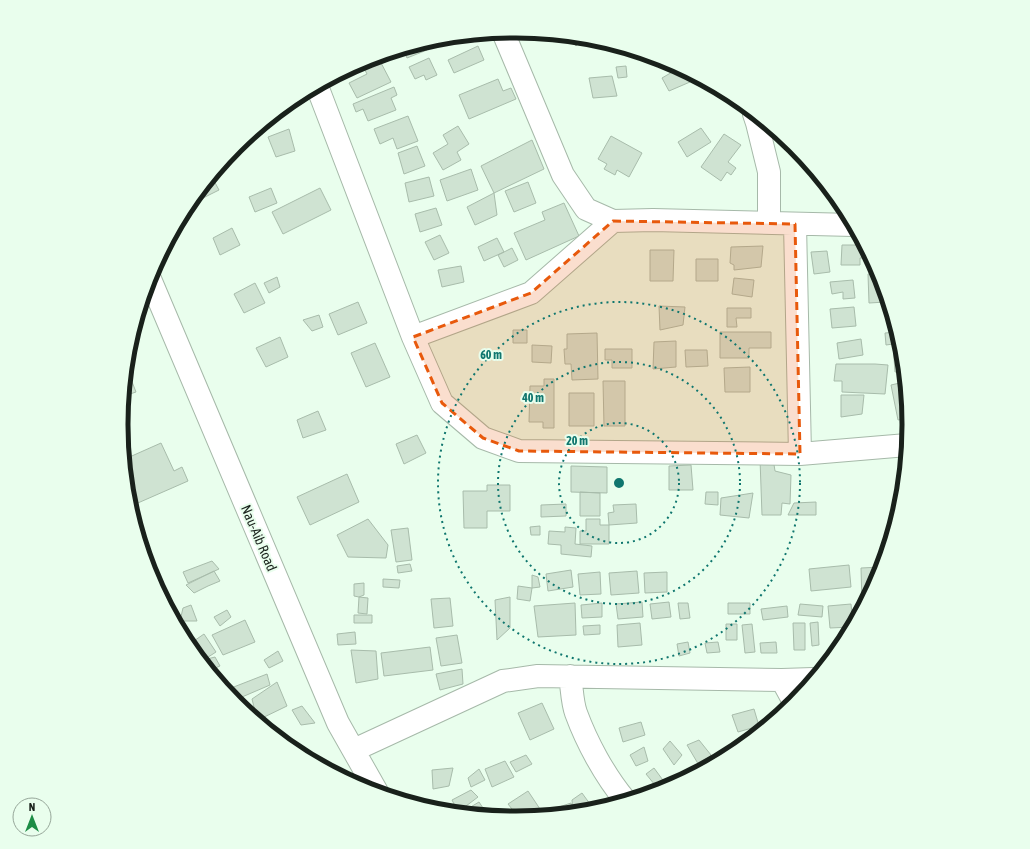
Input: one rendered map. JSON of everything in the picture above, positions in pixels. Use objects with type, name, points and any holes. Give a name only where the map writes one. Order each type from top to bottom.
[{"type":"street","points":[[507,38],[563,175],[586,209],[613,221],[653,220],[846,225]]},
{"type":"street","points":[[320,91],[413,337],[442,403],[483,438],[519,451],[800,454],[901,445]]},
{"type":"street","points":[[757,124],[769,172],[769,223]]},
{"type":"street","points":[[413,337],[531,293],[613,221]]},
{"type":"street","points":[[796,224],[800,454]]},
{"type":"street","name":"Nau-Aib Road","points":[[154,288],[338,723],[373,784]]},
{"type":"street","points":[[354,750],[503,681],[538,676],[806,679]]},
{"type":"street","points":[[570,676],[576,712],[579,719],[611,784],[621,796]]},
{"type":"street","points":[[782,680],[790,695]]},
{"type":"highlighted area","points":[[613,221],[795,224],[800,454],[519,451],[483,438],[442,403],[413,337],[531,293]]},
{"type":"building","points":[[572,42],[579,43],[576,46]]},
{"type":"building","points":[[478,46],[484,60],[454,73],[448,60]]},
{"type":"building","points":[[426,48],[427,50],[407,58],[405,54]]},
{"type":"building","points":[[429,58],[437,75],[426,80],[424,75],[415,79],[409,67]]},
{"type":"building","points":[[381,62],[391,82],[357,98],[349,83],[367,74],[364,68]]},
{"type":"building","points":[[626,66],[627,77],[618,78],[616,67]]},
{"type":"building","points":[[673,72],[689,79],[690,82],[669,91],[662,78]]},
{"type":"building","points":[[612,76],[617,96],[593,98],[589,78]]},
{"type":"building","points":[[498,79],[503,91],[511,88],[516,99],[469,119],[459,95]]},
{"type":"building","points":[[394,87],[397,95],[391,98],[396,110],[368,121],[363,109],[356,112],[353,104]]},
{"type":"building","points":[[408,116],[418,141],[397,149],[393,138],[380,144],[374,129]]},
{"type":"building","points":[[458,126],[469,144],[457,152],[461,160],[443,170],[433,153],[448,144],[443,135]]},
{"type":"building","points":[[701,128],[711,142],[687,157],[678,142]]},
{"type":"building","points":[[289,129],[295,151],[276,157],[268,137]]},
{"type":"building","points":[[724,134],[741,145],[728,162],[736,168],[731,175],[727,172],[721,181],[701,167]]},
{"type":"building","points":[[611,136],[642,153],[629,177],[617,170],[615,175],[604,169],[607,164],[598,159]]},
{"type":"building","points":[[532,140],[544,169],[494,193],[481,166]]},
{"type":"building","points":[[417,146],[425,166],[404,174],[398,153]]},
{"type":"building","points":[[471,169],[478,190],[447,201],[440,180]]},
{"type":"building","points":[[429,177],[434,196],[409,202],[405,183]]},
{"type":"building","points":[[214,181],[219,190],[203,198],[208,189]]},
{"type":"building","points":[[528,182],[536,203],[514,212],[505,191]]},
{"type":"building","points":[[271,188],[277,203],[255,212],[249,197]]},
{"type":"building","points":[[320,188],[331,210],[283,234],[272,212]]},
{"type":"building","points":[[494,193],[497,215],[475,225],[467,207]]},
{"type":"building","points":[[564,203],[579,236],[526,260],[514,233],[545,220],[542,212]]},
{"type":"building","points":[[436,208],[442,225],[420,232],[415,214]]},
{"type":"building","points":[[232,228],[240,245],[220,255],[213,238]]},
{"type":"building","points":[[440,235],[449,253],[434,260],[425,242]]},
{"type":"building","points":[[497,238],[504,252],[484,261],[478,247]]},
{"type":"building","points":[[842,245],[857,245],[864,258],[860,258],[860,265],[841,265]]},
{"type":"building","points":[[763,246],[761,267],[734,270],[734,265],[730,263],[731,247]]},
{"type":"building","points":[[512,248],[518,260],[504,267],[498,255]]},
{"type":"building","points":[[650,250],[674,250],[673,281],[650,281]]},
{"type":"building","points":[[827,251],[830,272],[814,274],[811,252]]},
{"type":"building","points":[[696,259],[718,259],[718,281],[696,281]]},
{"type":"building","points":[[461,266],[464,282],[442,287],[438,270]]},
{"type":"building","points":[[868,274],[871,274],[882,302],[869,303]]},
{"type":"building","points":[[277,277],[280,287],[269,293],[264,283]]},
{"type":"building","points":[[734,278],[754,280],[752,297],[732,294]]},
{"type":"building","points":[[853,280],[855,298],[843,299],[843,292],[832,294],[830,282]]},
{"type":"building","points":[[255,283],[265,303],[244,313],[234,294]]},
{"type":"building","points":[[358,302],[367,323],[338,335],[329,314]]},
{"type":"building","points":[[659,306],[685,307],[683,325],[660,330]]},
{"type":"building","points":[[854,307],[856,326],[832,328],[830,309]]},
{"type":"building","points":[[727,308],[751,308],[751,318],[736,318],[737,327],[727,327]]},
{"type":"building","points":[[319,315],[323,327],[312,331],[303,320]]},
{"type":"building","points":[[513,330],[527,330],[527,343],[513,343]]},
{"type":"building","points":[[720,332],[771,332],[771,348],[749,348],[749,358],[720,358]]},
{"type":"building","points":[[597,333],[598,379],[572,380],[571,364],[565,364],[564,349],[567,349],[567,334]]},
{"type":"building","points":[[885,333],[890,333],[893,344],[886,345]]},
{"type":"building","points":[[280,337],[288,357],[266,367],[256,348]]},
{"type":"building","points":[[861,339],[863,355],[839,359],[837,343]]},
{"type":"building","points":[[676,341],[676,367],[653,369],[654,342]]},
{"type":"building","points":[[375,343],[390,377],[366,387],[351,353]]},
{"type":"building","points":[[532,345],[552,346],[551,363],[532,362]]},
{"type":"building","points":[[893,345],[898,372],[895,372]]},
{"type":"building","points":[[605,349],[632,349],[632,368],[612,368],[612,360],[605,360]]},
{"type":"building","points":[[685,350],[707,350],[708,366],[686,367]]},
{"type":"building","points":[[836,364],[888,365],[885,394],[842,392],[842,381],[834,381]]},
{"type":"building","points":[[750,367],[750,392],[725,392],[724,368]]},
{"type":"building","points":[[544,379],[554,379],[554,428],[543,428],[543,422],[529,422],[530,386],[544,386]]},
{"type":"building","points":[[131,380],[136,392],[130,394]]},
{"type":"building","points":[[603,381],[625,381],[625,426],[604,426]]},
{"type":"building","points":[[899,383],[902,419],[898,420],[891,385]]},
{"type":"building","points":[[569,393],[594,393],[594,426],[569,426]]},
{"type":"building","points":[[841,395],[864,395],[862,414],[841,417]]},
{"type":"building","points":[[318,411],[326,430],[303,438],[297,420]]},
{"type":"building","points":[[417,435],[426,453],[404,464],[396,444]]},
{"type":"building","points":[[161,443],[174,471],[182,467],[188,481],[137,503],[130,457]]},
{"type":"building","points":[[773,458],[775,471],[791,475],[790,504],[782,503],[781,515],[762,515],[760,459]]},
{"type":"building","points":[[691,465],[693,490],[669,490],[669,466]]},
{"type":"building","points":[[571,466],[607,467],[607,493],[571,492]]},
{"type":"building","points":[[347,474],[359,502],[310,525],[297,497]]},
{"type":"building","points":[[487,485],[510,485],[510,511],[487,511],[487,528],[464,528],[463,491],[487,491]]},
{"type":"building","points":[[580,492],[600,493],[600,516],[580,516]]},
{"type":"building","points":[[706,492],[718,492],[718,505],[705,504]]},
{"type":"building","points":[[753,493],[749,518],[720,515],[721,498]]},
{"type":"building","points":[[816,502],[816,515],[788,515],[794,503]]},
{"type":"building","points":[[566,504],[566,516],[541,517],[541,505]]},
{"type":"building","points":[[636,504],[637,523],[609,525],[608,513],[614,512],[613,505]]},
{"type":"building","points":[[368,519],[388,545],[386,558],[348,557],[337,535]]},
{"type":"building","points":[[586,519],[600,519],[600,525],[609,525],[609,544],[580,544],[580,531],[586,531]]},
{"type":"building","points":[[540,526],[540,535],[531,535],[530,527]]},
{"type":"building","points":[[565,527],[576,528],[575,544],[592,546],[591,557],[561,554],[561,545],[548,544],[549,531],[565,532]]},
{"type":"building","points":[[408,528],[412,560],[396,562],[391,530]]},
{"type":"building","points":[[212,561],[219,569],[188,583],[183,572]]},
{"type":"building","points":[[410,564],[412,571],[398,573],[397,566]]},
{"type":"building","points":[[849,565],[851,587],[811,591],[809,569]]},
{"type":"building","points":[[874,567],[862,595],[861,568]]},
{"type":"building","points":[[571,570],[573,587],[548,591],[546,574]]},
{"type":"building","points":[[214,571],[220,581],[194,593],[186,585]]},
{"type":"building","points":[[637,571],[639,593],[611,595],[609,573]]},
{"type":"building","points":[[600,572],[601,594],[580,595],[578,574]]},
{"type":"building","points":[[667,572],[667,592],[645,593],[644,573]]},
{"type":"building","points":[[532,575],[538,577],[540,587],[532,588]]},
{"type":"building","points":[[383,579],[400,580],[399,588],[383,587]]},
{"type":"building","points":[[364,583],[364,595],[359,597],[354,596],[354,584]]},
{"type":"building","points":[[518,586],[532,588],[530,601],[517,599]]},
{"type":"building","points":[[359,597],[368,598],[367,614],[358,613]]},
{"type":"building","points":[[510,597],[510,628],[497,640],[495,600]]},
{"type":"building","points":[[450,598],[453,626],[434,628],[431,599]]},
{"type":"building","points":[[642,602],[643,617],[618,619],[616,604]]},
{"type":"building","points":[[669,602],[671,617],[652,619],[650,604]]},
{"type":"building","points":[[575,603],[576,635],[538,637],[534,606]]},
{"type":"building","points":[[602,603],[602,617],[582,618],[581,605]]},
{"type":"building","points":[[678,603],[688,603],[690,618],[680,619]]},
{"type":"building","points":[[728,603],[750,603],[750,614],[728,614]]},
{"type":"building","points":[[800,604],[823,606],[822,617],[798,615]]},
{"type":"building","points":[[851,604],[852,614],[844,627],[830,628],[828,606]]},
{"type":"building","points":[[191,605],[197,621],[182,621],[181,619],[183,608]]},
{"type":"building","points":[[787,606],[788,617],[763,620],[761,609]]},
{"type":"building","points":[[227,610],[231,617],[220,626],[214,617]]},
{"type":"building","points":[[354,615],[372,615],[372,623],[354,623]]},
{"type":"building","points":[[245,620],[255,642],[223,655],[212,635]]},
{"type":"building","points":[[818,622],[819,645],[812,646],[810,623]]},
{"type":"building","points":[[640,623],[642,645],[618,647],[617,625]]},
{"type":"building","points":[[793,623],[805,623],[805,650],[794,650]]},
{"type":"building","points":[[726,624],[737,624],[737,640],[726,640]]},
{"type":"building","points":[[752,624],[755,652],[745,653],[742,625]]},
{"type":"building","points":[[600,625],[600,634],[584,635],[583,626]]},
{"type":"building","points":[[355,632],[356,644],[338,645],[337,634]]},
{"type":"building","points":[[204,634],[216,652],[207,658],[195,640]]},
{"type":"building","points":[[457,635],[462,663],[441,666],[436,638]]},
{"type":"building","points":[[688,642],[690,653],[679,656],[677,644]]},
{"type":"building","points":[[718,642],[720,652],[707,653],[705,643]]},
{"type":"building","points":[[776,642],[777,653],[761,653],[760,643]]},
{"type":"building","points":[[430,647],[433,670],[384,676],[381,653]]},
{"type":"building","points":[[351,650],[376,651],[378,679],[356,683]]},
{"type":"building","points":[[278,651],[283,661],[269,668],[264,660]]},
{"type":"building","points":[[215,657],[220,666],[215,668],[207,659]]},
{"type":"building","points":[[462,669],[463,684],[440,690],[436,674]]},
{"type":"building","points":[[267,674],[270,685],[241,697],[232,688]]},
{"type":"building","points":[[277,682],[287,706],[263,718],[255,710],[252,699]]},
{"type":"building","points":[[542,703],[554,729],[530,740],[518,713]]},
{"type":"building","points":[[302,706],[315,723],[301,725],[292,710]]},
{"type":"building","points":[[754,709],[758,724],[755,727],[738,732],[732,715]]},
{"type":"building","points":[[641,722],[645,735],[623,742],[619,728]]},
{"type":"building","points":[[699,740],[711,755],[707,760],[698,764],[687,745]]},
{"type":"building","points":[[670,741],[682,755],[674,765],[663,749]]},
{"type":"building","points":[[644,747],[648,761],[636,766],[630,755]]},
{"type":"building","points":[[526,755],[532,764],[516,772],[510,762]]},
{"type":"building","points":[[505,761],[514,777],[492,787],[485,769]]},
{"type":"building","points":[[453,768],[449,786],[433,789],[432,770]]},
{"type":"building","points":[[654,768],[664,782],[655,785],[646,774]]},
{"type":"building","points":[[479,769],[485,780],[471,787],[468,778]]},
{"type":"building","points":[[471,790],[478,797],[464,808],[455,806],[452,800]]},
{"type":"building","points":[[528,791],[540,809],[513,811],[508,804]]},
{"type":"building","points":[[582,793],[590,804],[573,807],[572,800]]},
{"type":"building","points":[[479,802],[484,810],[469,808]]},
{"type":"building","points":[[571,803],[572,807],[560,808],[559,807]]}]
